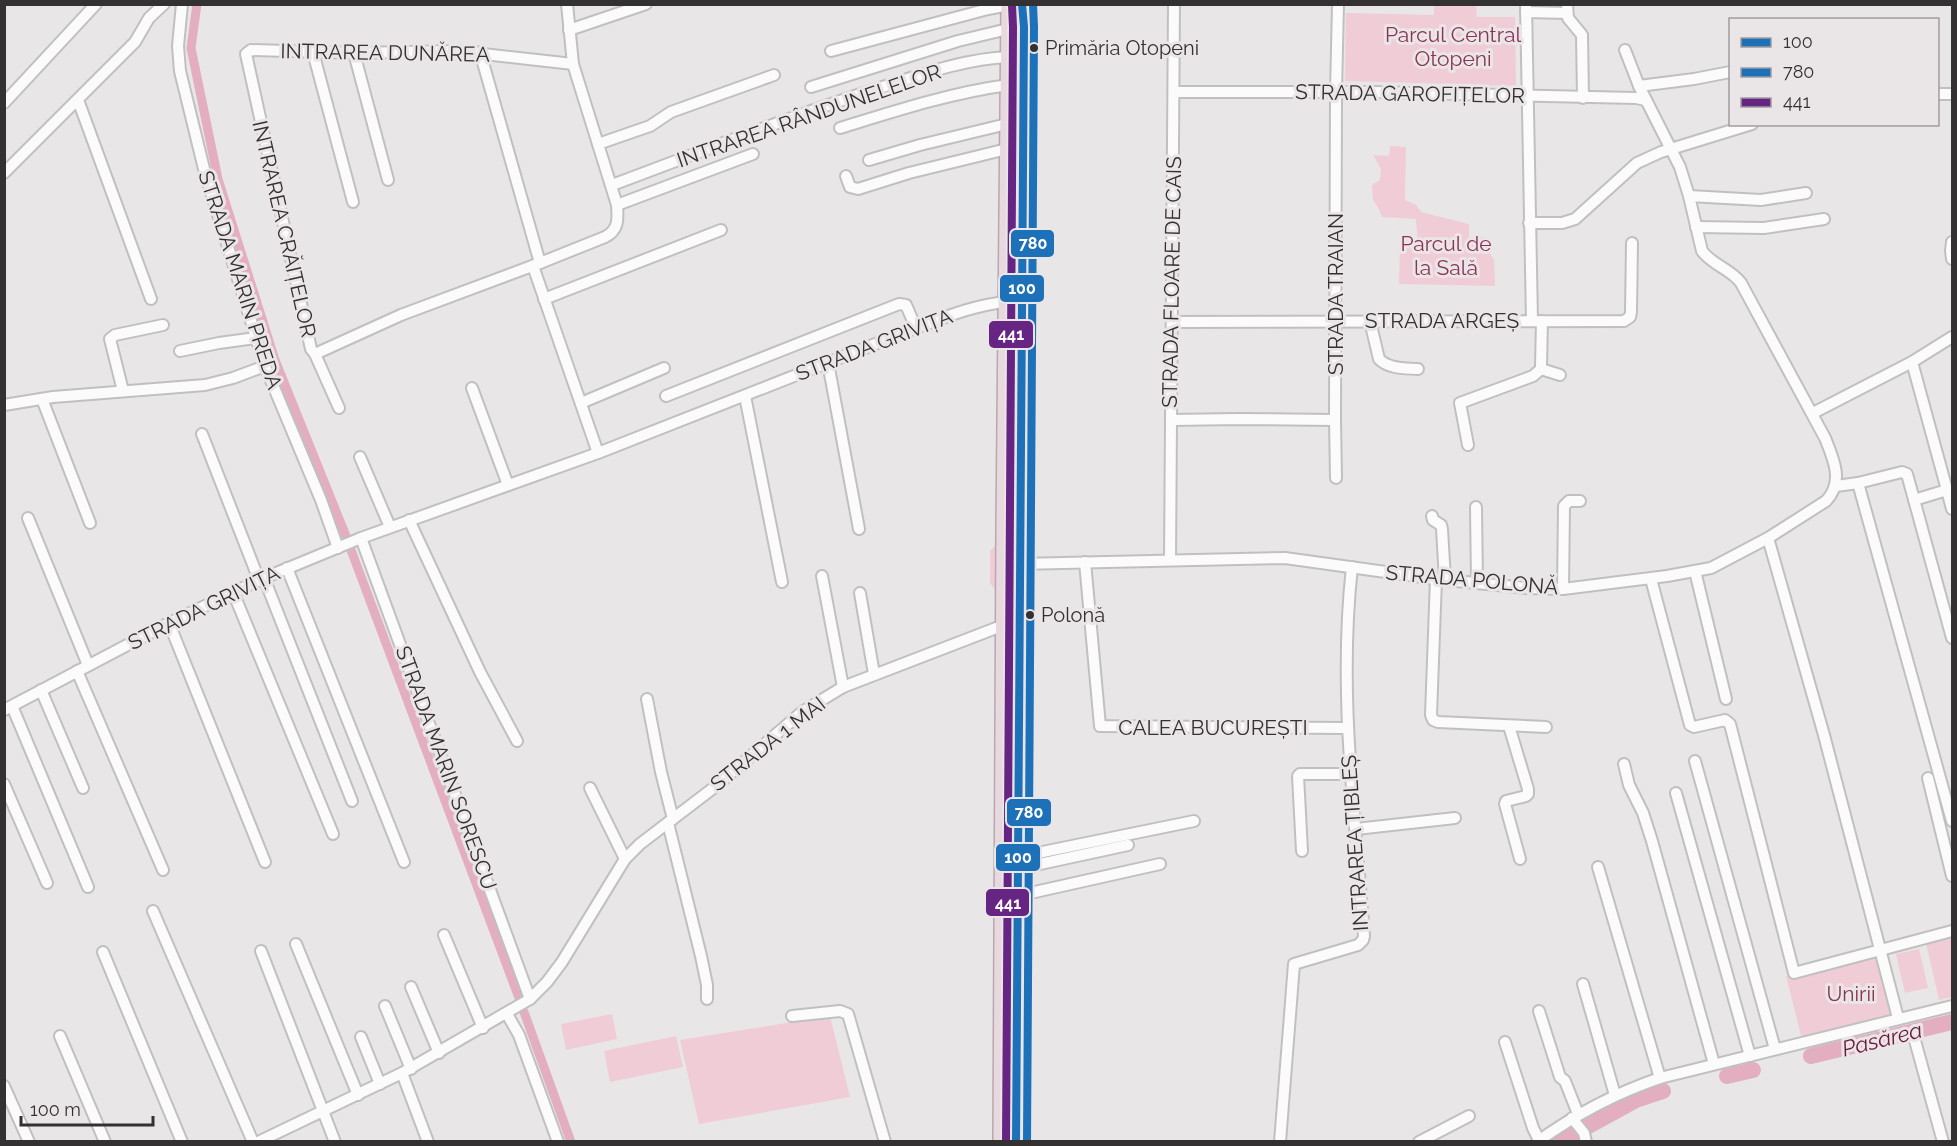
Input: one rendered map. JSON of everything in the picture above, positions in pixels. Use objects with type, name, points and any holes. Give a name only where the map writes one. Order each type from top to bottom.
[{"type":"highway","points":[[1016,1142],[1024,27],[1022,4]]},
{"type":"highway","points":[[1001,1142],[1009,5]]},
{"type":"street","points":[[4,103],[96,4]]},
{"type":"street","points":[[4,173],[135,42],[150,18],[164,4]]},
{"type":"street","name":"STRADA MARIN PREDA","points":[[182,4],[178,46],[180,72],[205,173],[265,366],[338,548]]},
{"type":"street","points":[[567,4],[573,64],[617,205],[753,154]]},
{"type":"street","points":[[569,30],[646,4]]},
{"type":"street","name":"STRADA FLOARE DE CAIS","points":[[1170,560],[1174,4]]},
{"type":"street","name":"STRADA TRAIAN","points":[[1336,477],[1338,4]]},
{"type":"street","points":[[831,51],[1009,5]]},
{"type":"street","points":[[1526,8],[1567,9],[1570,22],[1582,35],[1583,98]]},
{"type":"street","name":"STRADA ARGEȘ","points":[[1172,322],[1537,321],[1530,223],[1526,8]]},
{"type":"street","points":[[811,87],[958,41],[1008,29]]},
{"type":"street","name":"INTRAREA DUNĂREA","points":[[247,66],[246,54],[251,50],[354,53],[480,52],[573,64]]},
{"type":"street","points":[[1625,50],[1639,86],[1680,167],[1702,251],[1707,257],[1733,274],[1741,283],[1813,413],[1832,457],[1837,476],[1836,486],[1905,472],[1948,607],[1953,638]]},
{"type":"street","points":[[313,52],[353,202]]},
{"type":"street","points":[[480,52],[544,299],[598,453]]},
{"type":"street","points":[[354,53],[388,180]]},
{"type":"street","name":"INTRAREA RÂNDUNELELOR","points":[[612,185],[869,91],[960,64],[1008,57]]},
{"type":"street","name":"INTRAREA CRĂIȚELOR","points":[[247,66],[311,349],[315,354],[401,315],[536,265],[610,234],[617,225],[617,205]]},
{"type":"street","points":[[1639,86],[1729,72]]},
{"type":"street","points":[[598,144],[655,124],[671,112],[774,75]]},
{"type":"street","points":[[840,128],[918,104],[979,89],[1008,85]]},
{"type":"street","name":"STRADA GAROFIȚELOR","points":[[1174,92],[1336,92],[1646,100]]},
{"type":"street","points":[[78,100],[151,299]]},
{"type":"street","points":[[869,160],[1007,124]]},
{"type":"street","points":[[1530,223],[1562,223],[1575,219],[1637,163],[1650,156],[1746,126]]},
{"type":"street","points":[[846,176],[850,187],[858,189],[909,173],[1007,149]]},
{"type":"street","points":[[1689,196],[1761,200],[1806,193]]},
{"type":"street","points":[[1696,227],[1764,228],[1824,219]]},
{"type":"street","points":[[544,299],[721,230]]},
{"type":"street","points":[[1953,242],[1951,251],[1953,259]]},
{"type":"street","points":[[1541,369],[1537,321],[1619,321],[1630,317],[1632,243]]},
{"type":"street","name":"STRADA GRIVIȚA","points":[[7,707],[169,623],[287,568],[390,527],[598,453],[916,328],[968,309],[1006,302]]},
{"type":"street","points":[[666,396],[899,304],[906,305],[916,328]]},
{"type":"street","points":[[1370,321],[1381,362],[1390,366],[1418,369]]},
{"type":"street","points":[[123,391],[110,339],[115,335],[163,325]]},
{"type":"street","points":[[1813,413],[1912,362],[1953,337]]},
{"type":"street","points":[[180,351],[256,338]]},
{"type":"street","points":[[315,354],[339,408]]},
{"type":"street","points":[[1912,362],[1953,509]]},
{"type":"street","points":[[828,363],[859,529]]},
{"type":"street","points":[[4,405],[42,399],[205,385],[265,366]]},
{"type":"street","points":[[580,403],[664,368]]},
{"type":"street","points":[[1541,369],[1560,375]]},
{"type":"street","points":[[1468,445],[1460,403],[1533,376],[1541,369]]},
{"type":"street","points":[[472,388],[508,485]]},
{"type":"street","points":[[745,396],[782,582]]},
{"type":"street","points":[[42,399],[90,523]]},
{"type":"street","points":[[1171,420],[1237,418],[1335,420]]},
{"type":"street","points":[[202,434],[352,801]]},
{"type":"street","points":[[360,457],[390,527]]},
{"type":"street","points":[[1858,483],[1953,821]]},
{"type":"street","name":"STRADA POLONĂ","points":[[1019,564],[1277,558],[1477,583],[1563,589],[1651,579],[1724,563],[1819,507],[1833,494],[1836,486]]},
{"type":"street","points":[[1914,500],[1947,490]]},
{"type":"street","points":[[1563,589],[1564,506],[1569,501],[1580,501]]},
{"type":"street","points":[[1476,507],[1477,583]]},
{"type":"street","points":[[1432,516],[1442,529],[1441,579],[1431,715],[1433,720],[1546,727]]},
{"type":"street","points":[[28,518],[88,665]]},
{"type":"street","points":[[409,520],[480,672],[517,741]]},
{"type":"street","name":"STRADA MARIN SORESCU","points":[[362,538],[530,999]]},
{"type":"street","points":[[1768,538],[1824,735],[1898,1018]]},
{"type":"street","name":"CALEA BUCUREȘTI","points":[[1085,562],[1100,726],[1347,728]]},
{"type":"street","name":"INTRAREA ȚIBLEȘ","points":[[1280,1142],[1294,964],[1358,945],[1364,940],[1347,728],[1346,648],[1352,567]]},
{"type":"street","points":[[287,568],[404,862]]},
{"type":"street","points":[[1695,571],[1726,699]]},
{"type":"street","points":[[822,576],[843,687]]},
{"type":"street","points":[[1651,579],[1692,727],[1725,720],[1730,724],[1794,973],[1953,931]]},
{"type":"street","points":[[233,592],[333,834]]},
{"type":"street","points":[[860,593],[874,674]]},
{"type":"street","points":[[169,623],[265,862]]},
{"type":"street","name":"STRADA 1 MAI","points":[[258,1142],[273,1138],[406,1071],[530,999],[562,963],[625,859],[640,844],[716,786],[802,712],[843,687],[1004,625]]},
{"type":"street","points":[[77,671],[163,870]]},
{"type":"street","points":[[41,690],[83,788]]},
{"type":"street","points":[[647,699],[670,821],[707,985],[708,999]]},
{"type":"street","points":[[7,707],[88,887]]},
{"type":"street","points":[[1509,726],[1528,789],[1526,796],[1506,801],[1505,804],[1520,859]]},
{"type":"street","points":[[1695,761],[1775,1049]]},
{"type":"street","points":[[1624,764],[1629,785],[1643,813],[1649,832],[1714,1064]]},
{"type":"street","points":[[1302,850],[1298,776],[1300,774],[1351,774]]},
{"type":"street","points":[[1928,778],[1953,876]]},
{"type":"street","points":[[4,784],[47,883]]},
{"type":"street","points":[[590,788],[625,859]]},
{"type":"street","points":[[1676,793],[1750,1056]]},
{"type":"street","points":[[1356,829],[1455,818]]},
{"type":"street","points":[[1018,863],[1194,821]]},
{"type":"street","points":[[1018,863],[1128,845]]},
{"type":"street","points":[[1017,896],[1160,864]]},
{"type":"street","points":[[1598,867],[1660,1078]]},
{"type":"street","points":[[153,911],[253,1142]]},
{"type":"street","points":[[444,935],[483,1028]]},
{"type":"street","points":[[296,944],[358,1095]]},
{"type":"street","points":[[261,951],[325,1111],[335,1142]]},
{"type":"street","points":[[103,952],[182,1142]]},
{"type":"street","points":[[1583,984],[1615,1095]]},
{"type":"street","points":[[411,987],[439,1053]]},
{"type":"street","points":[[385,1006],[428,1142]]},
{"type":"street","points":[[1505,1042],[1538,1141],[1575,1116],[1615,1095],[1660,1078],[1953,1006]]},
{"type":"street","points":[[792,1016],[840,1011],[848,1014],[885,1142]]},
{"type":"street","points":[[1539,1011],[1560,1077],[1568,1086],[1575,1116],[1585,1137]]},
{"type":"street","points":[[507,1014],[519,1035],[558,1142]]},
{"type":"street","points":[[60,1036],[105,1142]]},
{"type":"street","points":[[361,1037],[380,1084]]},
{"type":"street","points":[[1914,1038],[1943,1142]]},
{"type":"street","points":[[4,1086],[29,1142]]},
{"type":"street","points":[[1419,1142],[1469,1116]]},
{"type":"green space","name":"Parcul Central Otopeni","points":[[1476,4],[1477,17],[1515,17],[1516,86],[1345,81],[1346,13],[1434,15],[1434,5]]},
{"type":"green space","name":"Parcul de la Sală","points":[[1390,146],[1406,147],[1405,200],[1416,205],[1421,212],[1469,224],[1469,237],[1488,237],[1489,252],[1494,260],[1495,286],[1399,284],[1400,245],[1418,246],[1416,219],[1382,217],[1373,200],[1372,185],[1380,180],[1381,169],[1373,155],[1389,156]]},
{"type":"green space","points":[[997,544],[996,591],[990,583],[990,551]]},
{"type":"green space","points":[[1952,937],[1952,997],[1939,1000],[1926,943]]},
{"type":"green space","points":[[1919,949],[1928,988],[1905,993],[1896,954]]},
{"type":"green space","name":"Unirii","points":[[1881,950],[1898,1018],[1803,1043],[1786,976]]},
{"type":"green space","points":[[612,1014],[617,1039],[566,1050],[561,1024]]},
{"type":"green space","points":[[830,1016],[850,1097],[699,1124],[680,1040]]},
{"type":"green space","points":[[676,1036],[683,1067],[610,1082],[604,1051]]},
{"type":"waterway","points":[[197,4],[191,48],[218,179],[275,360],[346,536]]},
{"type":"waterway","points":[[351,550],[519,998]]},
{"type":"waterway","points":[[524,1012],[571,1142]]},
{"type":"waterway","name":"Pasărea","points":[[1811,1056],[1952,1022]]},
{"type":"waterway","name":"Pasărea","points":[[1727,1076],[1753,1070]]},
{"type":"waterway","name":"Pasărea","points":[[1559,1142],[1636,1100],[1663,1091]]},
{"type":"transit line","name":"100","points":[[1016,1142],[1024,27],[1022,4]]},
{"type":"transit line","name":"780","points":[[1027,1142],[1033,4]]},
{"type":"transit line","name":"441","points":[[1006,1142],[1012,5]]},
{"type":"place","name":"Primăria Otopeni","points":[[1034,48]]},
{"type":"place","name":"Polonă","points":[[1030,615]]}]
